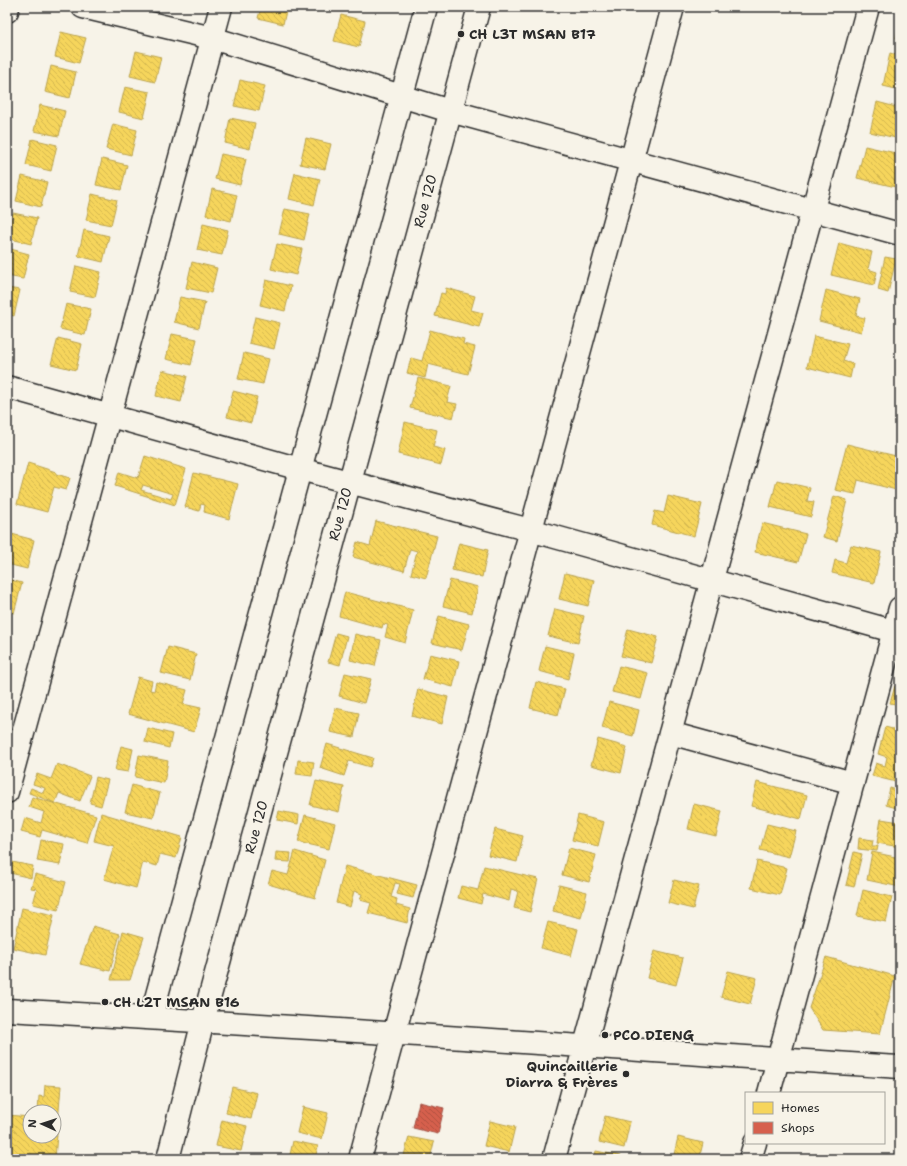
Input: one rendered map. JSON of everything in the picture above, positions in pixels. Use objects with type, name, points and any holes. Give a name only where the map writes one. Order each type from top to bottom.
[{"type":"street","points":[[7,11],[8,7]]},
{"type":"street","points":[[83,7],[212,38],[402,95],[450,111],[900,234]]},
{"type":"street","points":[[7,792],[221,7]]},
{"type":"street","points":[[151,1017],[426,7]]},
{"type":"street","name":"Rue 120","points":[[168,1159],[349,482],[479,7]]},
{"type":"street","points":[[360,1159],[673,7]]},
{"type":"street","points":[[554,1159],[868,7]]},
{"type":"street","points":[[7,387],[300,469],[530,530],[897,632]]},
{"type":"street","points":[[769,1092],[853,783],[897,632],[900,608]]},
{"type":"street","points":[[670,732],[853,783]]},
{"type":"street","points":[[7,1010],[151,1017],[900,1067]]},
{"type":"building: Homes","points":[[261,7],[287,7],[283,24],[258,18]]},
{"type":"building: Homes","points":[[341,15],[365,21],[359,47],[334,41]]},
{"type":"building: Homes","points":[[900,20],[900,39],[896,38]]},
{"type":"building: Homes","points":[[61,32],[86,38],[79,63],[55,57]]},
{"type":"building: Homes","points":[[136,51],[161,57],[155,82],[130,76]]},
{"type":"building: Homes","points":[[890,53],[900,56],[900,90],[883,86]]},
{"type":"building: Homes","points":[[51,66],[76,72],[70,98],[45,92]]},
{"type":"building: Homes","points":[[240,80],[265,86],[259,111],[234,106]]},
{"type":"building: Homes","points":[[125,87],[150,92],[144,118],[119,112]]},
{"type":"building: Homes","points":[[877,102],[900,108],[900,139],[870,132]]},
{"type":"building: Homes","points":[[40,105],[65,111],[59,136],[34,131]]},
{"type":"building: Homes","points":[[230,118],[255,123],[250,149],[225,143]]},
{"type":"building: Homes","points":[[113,124],[137,130],[131,155],[106,149]]},
{"type":"building: Homes","points":[[306,138],[331,144],[325,169],[300,164]]},
{"type":"building: Homes","points":[[32,139],[57,145],[51,171],[26,165]]},
{"type":"building: Homes","points":[[865,146],[900,154],[900,188],[857,178]]},
{"type":"building: Homes","points":[[221,154],[246,159],[240,185],[215,179]]},
{"type":"building: Homes","points":[[102,159],[127,165],[121,190],[96,185]]},
{"type":"building: Homes","points":[[295,173],[320,179],[314,205],[289,199]]},
{"type":"building: Homes","points":[[22,176],[47,182],[41,207],[16,201]]},
{"type":"building: Homes","points":[[212,189],[237,195],[231,221],[206,215]]},
{"type":"building: Homes","points":[[92,194],[117,200],[111,225],[86,220]]},
{"type":"building: Homes","points":[[285,209],[310,214],[304,240],[279,234]]},
{"type":"building: Homes","points":[[13,213],[37,218],[31,244],[7,238]]},
{"type":"building: Homes","points":[[203,224],[228,230],[222,255],[197,250]]},
{"type":"building: Homes","points":[[84,230],[109,236],[103,262],[78,256]]},
{"type":"building: Homes","points":[[839,243],[872,252],[868,269],[877,272],[874,285],[831,275]]},
{"type":"building: Homes","points":[[277,244],[302,249],[296,275],[271,269]]},
{"type":"building: Homes","points":[[7,248],[29,254],[23,279],[7,276]]},
{"type":"building: Homes","points":[[885,257],[896,259],[888,293],[878,290]]},
{"type":"building: Homes","points":[[192,262],[217,268],[211,293],[186,288]]},
{"type":"building: Homes","points":[[76,266],[101,272],[95,297],[70,292]]},
{"type":"building: Homes","points":[[266,280],[291,286],[285,311],[260,305]]},
{"type":"building: Homes","points":[[7,288],[20,290],[14,316],[7,314]]},
{"type":"building: Homes","points":[[446,288],[475,296],[471,310],[483,313],[479,327],[435,316],[441,293],[445,294]]},
{"type":"building: Homes","points":[[826,290],[860,299],[856,316],[865,318],[861,332],[819,321]]},
{"type":"building: Homes","points":[[180,297],[205,302],[199,328],[174,322]]},
{"type":"building: Homes","points":[[66,304],[91,309],[85,335],[60,329]]},
{"type":"building: Homes","points":[[255,317],[280,323],[274,349],[249,343]]},
{"type":"building: Homes","points":[[430,330],[464,339],[463,344],[475,347],[468,374],[428,364],[425,378],[407,373],[411,358],[422,361]]},
{"type":"building: Homes","points":[[172,334],[197,339],[191,365],[166,359]]},
{"type":"building: Homes","points":[[814,336],[848,344],[843,361],[853,364],[850,378],[807,367]]},
{"type":"building: Homes","points":[[58,338],[82,344],[76,370],[51,364]]},
{"type":"building: Homes","points":[[244,353],[269,359],[263,384],[238,379]]},
{"type":"building: Homes","points":[[162,370],[187,376],[181,402],[156,396]]},
{"type":"building: Homes","points":[[418,378],[451,386],[447,402],[457,404],[453,418],[410,408]]},
{"type":"building: Homes","points":[[233,391],[257,397],[251,423],[227,417]]},
{"type":"building: Homes","points":[[405,422],[437,430],[433,447],[445,450],[441,465],[398,454]]},
{"type":"building: Homes","points":[[847,444],[900,457],[900,491],[858,480],[855,494],[835,490]]},
{"type":"building: Homes","points":[[145,456],[186,469],[175,505],[115,486],[119,472],[138,478]],"holes":[[[143,485],[173,494],[171,499],[141,490]]]},
{"type":"building: Homes","points":[[28,463],[70,478],[66,490],[54,487],[47,512],[17,504]]},
{"type":"building: Homes","points":[[194,473],[238,484],[229,519],[204,512],[205,505],[201,504],[199,511],[185,507]]},
{"type":"building: Homes","points":[[777,480],[810,488],[807,501],[814,502],[811,517],[770,507]]},
{"type":"building: Homes","points":[[668,496],[702,504],[694,536],[652,525],[655,511],[664,513]]},
{"type":"building: Homes","points":[[834,496],[847,500],[837,541],[823,537]]},
{"type":"building: Homes","points":[[376,521],[437,536],[426,578],[411,574],[417,551],[410,549],[404,571],[353,557],[357,542],[370,546]]},
{"type":"building: Homes","points":[[762,523],[806,534],[798,562],[755,552]]},
{"type":"building: Homes","points":[[8,533],[34,540],[27,569],[7,564]]},
{"type":"building: Homes","points":[[459,543],[488,550],[482,577],[452,570]]},
{"type":"building: Homes","points":[[851,545],[881,552],[874,583],[832,573],[835,560],[846,563]]},
{"type":"building: Homes","points":[[565,573],[594,580],[588,606],[559,599]]},
{"type":"building: Homes","points":[[7,579],[22,583],[14,613],[7,611]]},
{"type":"building: Homes","points":[[450,580],[478,587],[472,613],[443,606]]},
{"type":"building: Homes","points":[[345,592],[413,610],[405,643],[385,637],[388,625],[383,624],[382,628],[339,616]]},
{"type":"building: Homes","points":[[555,609],[584,616],[578,643],[548,636]]},
{"type":"building: Homes","points":[[439,616],[469,624],[462,650],[432,643]]},
{"type":"building: Homes","points":[[628,629],[658,637],[651,663],[621,656]]},
{"type":"building: Homes","points":[[336,633],[347,636],[340,665],[328,662]]},
{"type":"building: Homes","points":[[355,634],[381,640],[375,666],[350,660]]},
{"type":"building: Homes","points":[[545,646],[574,653],[568,679],[539,671]]},
{"type":"building: Homes","points":[[168,647],[196,654],[190,680],[161,673]]},
{"type":"building: Homes","points":[[430,654],[459,661],[453,687],[423,679]]},
{"type":"building: Homes","points":[[619,666],[648,673],[641,699],[612,692]]},
{"type":"building: Homes","points":[[345,673],[371,679],[364,703],[339,696]]},
{"type":"building: Homes","points":[[138,677],[152,681],[150,690],[154,691],[156,682],[187,690],[183,704],[201,708],[194,732],[128,714]]},
{"type":"building: Homes","points":[[536,682],[565,689],[558,715],[530,708]]},
{"type":"building: Homes","points":[[895,686],[900,687],[900,705],[890,703]]},
{"type":"building: Homes","points":[[418,689],[448,697],[442,724],[412,716]]},
{"type":"building: Homes","points":[[609,702],[639,710],[633,736],[602,728]]},
{"type":"building: Homes","points":[[335,708],[359,713],[354,737],[330,732]]},
{"type":"building: Homes","points":[[885,727],[900,731],[900,783],[872,776],[876,763],[885,766],[887,757],[878,754]]},
{"type":"building: Homes","points":[[148,728],[172,734],[169,748],[145,742]]},
{"type":"building: Homes","points":[[598,739],[627,747],[621,773],[591,765]]},
{"type":"building: Homes","points":[[327,744],[373,758],[370,767],[349,761],[344,776],[320,768]]},
{"type":"building: Homes","points":[[121,746],[133,749],[128,772],[115,770]]},
{"type":"building: Homes","points":[[139,755],[168,761],[164,783],[135,777]]},
{"type":"building: Homes","points":[[298,760],[314,762],[312,776],[296,774]]},
{"type":"building: Homes","points":[[57,764],[90,776],[80,801],[59,793],[55,803],[29,793],[31,788],[43,793],[45,788],[33,784],[37,774],[51,779]]},
{"type":"building: Homes","points":[[96,777],[108,780],[101,806],[90,803]]},
{"type":"building: Homes","points":[[316,781],[344,787],[339,812],[310,805]]},
{"type":"building: Homes","points":[[757,782],[807,795],[801,819],[751,806]]},
{"type":"building: Homes","points":[[132,785],[160,793],[153,818],[125,812]]},
{"type":"building: Homes","points":[[890,788],[900,791],[900,809],[886,805]]},
{"type":"building: Homes","points":[[32,797],[96,815],[87,843],[42,830],[40,837],[21,832],[25,818],[41,823],[44,812],[29,807]]},
{"type":"building: Homes","points":[[694,804],[722,811],[716,836],[688,829]]},
{"type":"building: Homes","points":[[279,811],[299,815],[298,824],[277,820]]},
{"type":"building: Homes","points":[[101,813],[182,837],[176,858],[160,854],[157,866],[143,862],[136,888],[104,879],[114,846],[94,841]]},
{"type":"building: Homes","points":[[305,815],[335,823],[329,849],[298,842]]},
{"type":"building: Homes","points":[[578,815],[604,822],[598,846],[572,840]]},
{"type":"building: Homes","points":[[881,819],[900,822],[900,847],[877,843]]},
{"type":"building: Homes","points":[[767,824],[796,831],[789,857],[760,850]]},
{"type":"building: Homes","points":[[495,829],[523,836],[517,862],[488,855]]},
{"type":"building: Homes","points":[[859,838],[873,840],[872,846],[878,846],[877,851],[858,849]]},
{"type":"building: Homes","points":[[41,840],[64,844],[60,865],[37,861]]},
{"type":"building: Homes","points":[[569,848],[596,855],[589,882],[562,875]]},
{"type":"building: Homes","points":[[295,851],[325,860],[315,898],[268,884],[272,871],[288,875]]},
{"type":"building: Homes","points":[[276,852],[291,853],[290,862],[275,861]]},
{"type":"building: Homes","points":[[854,852],[862,854],[854,887],[846,885]]},
{"type":"building: Homes","points":[[872,852],[900,858],[900,887],[867,880]]},
{"type":"building: Homes","points":[[757,861],[787,868],[780,895],[751,888]]},
{"type":"building: Homes","points":[[12,862],[33,866],[31,878],[10,873]]},
{"type":"building: Homes","points":[[345,866],[417,885],[413,898],[397,894],[400,884],[395,883],[391,897],[397,899],[396,905],[410,909],[407,923],[368,913],[371,903],[360,900],[362,894],[354,891],[350,907],[336,903]]},
{"type":"building: Homes","points":[[484,866],[538,879],[530,912],[514,908],[518,891],[511,889],[509,901],[483,894],[481,904],[458,898],[461,886],[478,890]]},
{"type":"building: Homes","points":[[35,874],[66,882],[58,910],[33,904],[37,889],[31,888]]},
{"type":"building: Homes","points":[[674,880],[699,886],[693,909],[668,903]]},
{"type":"building: Homes","points":[[559,885],[587,892],[581,918],[553,911]]},
{"type":"building: Homes","points":[[863,890],[892,897],[886,922],[857,916]]},
{"type":"building: Homes","points":[[22,908],[54,915],[45,955],[13,948]]},
{"type":"building: Homes","points":[[548,922],[578,929],[571,956],[541,948]]},
{"type":"building: Homes","points":[[93,926],[120,934],[110,971],[80,964]]},
{"type":"building: Homes","points":[[123,931],[144,937],[130,980],[111,980]]},
{"type":"building: Homes","points":[[654,951],[683,958],[676,985],[647,978]]},
{"type":"building: Homes","points":[[826,957],[895,976],[880,1034],[823,1030],[809,1008]]},
{"type":"building: Homes","points":[[728,971],[757,978],[750,1004],[721,997]]},
{"type":"building: Homes","points":[[45,1085],[61,1086],[60,1104],[38,1104],[39,1096],[44,1097]]},
{"type":"building: Homes","points":[[232,1087],[257,1093],[251,1119],[226,1113]]},
{"type":"building: Homes","points":[[303,1107],[328,1113],[322,1139],[297,1133]]},
{"type":"building: Homes","points":[[7,1115],[22,1116],[22,1144],[56,1144],[55,1159],[7,1159]]},
{"type":"building: Homes","points":[[605,1116],[630,1122],[624,1148],[599,1142]]},
{"type":"building: Homes","points":[[222,1120],[247,1126],[241,1151],[216,1146]]},
{"type":"building: Homes","points":[[490,1121],[515,1127],[509,1152],[484,1146]]},
{"type":"building: Homes","points":[[409,1137],[434,1142],[430,1159],[403,1159]]},
{"type":"building: Homes","points":[[678,1137],[703,1143],[699,1159],[673,1159]]},
{"type":"building: Homes","points":[[293,1141],[318,1146],[315,1159],[289,1159]]},
{"type":"building: Homes","points":[[596,1151],[621,1156],[621,1159],[594,1159]]},
{"type":"building: Shops","points":[[419,1102],[444,1108],[438,1134],[413,1128]]},
{"type":"place","name":"CH L3T MSAN B17","points":[[461,34]]},
{"type":"place","name":"CH L2T MSAN B16","points":[[105,1002]]},
{"type":"place","name":"PCO DIENG","points":[[605,1035]]},
{"type":"place","name":"Quincaillerie Diarra & Frères","points":[[626,1074]]}]
